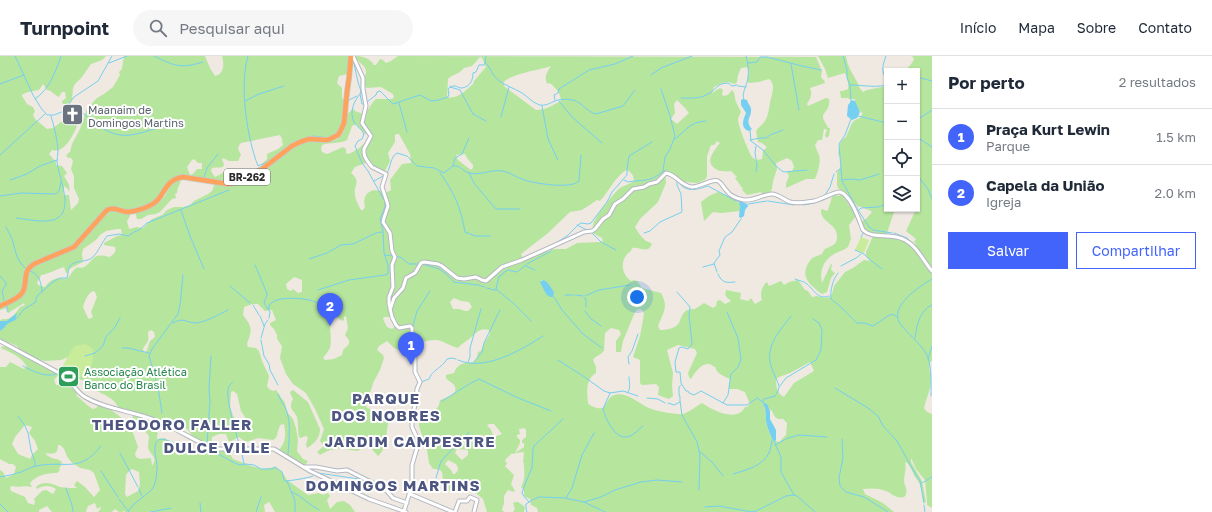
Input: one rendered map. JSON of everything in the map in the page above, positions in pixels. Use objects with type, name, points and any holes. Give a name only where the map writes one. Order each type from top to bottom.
[{"type":"highway","name":"BR-262","points":[[0,306],[21,294],[27,273],[31,266],[72,248],[104,213],[110,209],[114,208],[128,212],[148,207],[158,200],[170,182],[179,177],[189,177],[228,184],[234,183],[262,169],[292,146],[304,140],[314,138],[328,140],[336,137],[344,123],[352,58]]},
{"type":"highway","points":[[87,228],[98,220]]},
{"type":"main road","points":[[0,341],[64,375],[82,395],[88,399],[157,421],[212,448],[272,449],[310,471],[369,499],[405,512],[410,494],[412,466],[418,440],[412,427],[412,418],[417,388],[420,382],[415,372],[412,328],[410,326],[402,328],[397,327],[390,310],[389,298],[393,287],[392,264],[395,257],[392,251],[390,233],[384,222],[388,206],[382,187],[386,174],[372,167],[364,153],[364,148],[371,136],[362,122],[366,106],[363,78],[352,58]]},
{"type":"main road","points":[[390,310],[394,298],[403,288],[406,278],[415,273],[421,263],[438,264],[456,278],[464,279],[476,277],[486,281],[496,270],[507,264],[522,260],[584,232],[593,230],[604,218],[609,215],[615,204],[632,190],[658,181],[666,173],[671,174],[683,184],[692,187],[701,186],[713,180],[717,180],[730,194],[743,200],[751,200],[775,194],[790,202],[798,203],[820,200],[835,192],[840,192],[846,196],[850,202],[864,230],[870,235],[894,236],[906,241],[921,255],[932,271]]},
{"type":"main road","points":[[303,467],[336,471],[347,470],[386,490],[393,498],[407,503]]},
{"type":"main road","points":[[410,494],[454,512],[459,501],[467,501],[471,498],[477,500],[474,512]]},
{"type":"green space","points":[[0,56],[106,56],[102,60],[91,64],[75,84],[73,88],[72,100],[68,104],[62,103],[62,101],[66,98],[65,92],[62,92],[59,97],[47,90],[43,84],[39,90],[28,92],[22,96],[27,104],[33,107],[35,111],[33,115],[35,119],[47,129],[53,128],[65,119],[67,121],[78,116],[80,117],[74,134],[66,145],[57,150],[52,150],[49,154],[56,162],[56,165],[62,166],[67,173],[64,176],[68,184],[69,192],[64,186],[63,194],[69,195],[71,210],[78,203],[79,199],[74,188],[74,176],[71,169],[73,161],[66,155],[70,152],[87,109],[97,98],[113,87],[120,75],[119,72],[122,69],[124,56],[205,56],[215,76],[221,73],[223,65],[222,56],[350,56],[348,74],[339,76],[337,83],[342,88],[342,99],[346,97],[343,125],[332,138],[303,140],[262,168],[262,164],[267,159],[267,154],[283,145],[280,135],[241,143],[238,148],[241,155],[238,161],[229,161],[223,158],[223,167],[212,168],[211,171],[215,177],[227,171],[230,179],[238,176],[237,173],[245,170],[247,171],[247,177],[234,183],[176,178],[157,202],[133,211],[111,208],[73,246],[33,264],[24,282],[21,294],[0,305]],"holes":[[[194,159],[198,163],[202,163],[202,169],[197,169],[190,175],[187,167]]]},
{"type":"green space","points":[[355,56],[368,59],[374,65],[376,65],[380,59],[386,63],[398,56],[816,57],[822,71],[822,79],[825,83],[810,88],[811,95],[807,104],[808,106],[826,98],[829,99],[829,106],[823,118],[828,128],[830,128],[829,136],[826,138],[825,135],[827,130],[824,129],[822,140],[818,140],[815,145],[820,161],[815,179],[806,179],[786,188],[789,176],[787,172],[792,171],[794,167],[792,161],[787,158],[776,163],[777,169],[772,189],[769,194],[762,196],[761,192],[747,195],[742,190],[743,189],[735,178],[737,177],[731,171],[720,171],[710,162],[712,155],[720,143],[717,141],[714,145],[711,145],[707,156],[706,179],[698,183],[684,182],[681,184],[671,175],[665,174],[666,183],[658,202],[640,219],[635,227],[644,240],[652,244],[646,250],[632,248],[623,261],[623,270],[627,278],[631,281],[637,281],[642,288],[661,293],[665,306],[658,326],[660,330],[675,327],[686,311],[695,309],[704,303],[713,308],[716,306],[717,301],[720,300],[725,304],[731,301],[726,296],[726,290],[741,293],[740,299],[748,301],[751,298],[755,304],[762,300],[761,295],[763,286],[767,282],[769,286],[781,281],[784,285],[798,280],[812,297],[830,297],[834,286],[845,272],[864,260],[870,261],[866,256],[866,252],[873,236],[866,233],[860,222],[866,219],[872,212],[859,206],[858,207],[855,203],[852,203],[846,193],[838,188],[837,185],[837,173],[841,166],[841,160],[838,153],[840,144],[846,137],[852,123],[860,118],[863,113],[857,107],[855,99],[841,98],[840,91],[848,89],[845,73],[828,78],[818,56],[846,56],[850,69],[863,92],[884,87],[884,212],[894,212],[886,236],[904,241],[913,247],[916,244],[914,242],[916,239],[906,231],[915,212],[920,212],[920,68],[906,68],[911,65],[914,59],[912,56],[932,56],[932,361],[930,362],[929,367],[931,379],[930,385],[924,408],[927,412],[932,414],[932,508],[927,505],[925,480],[916,469],[911,458],[911,462],[922,481],[926,502],[923,502],[922,491],[919,483],[906,462],[904,481],[906,495],[904,497],[897,497],[881,489],[863,489],[865,494],[883,503],[894,512],[538,512],[537,508],[531,505],[530,499],[524,496],[524,490],[521,487],[524,480],[523,452],[511,454],[505,460],[507,464],[505,466],[514,475],[511,484],[515,491],[508,490],[504,496],[502,510],[504,512],[487,512],[483,499],[472,490],[444,490],[441,472],[433,469],[429,463],[427,450],[419,426],[419,422],[422,418],[437,408],[440,400],[449,397],[454,393],[455,388],[446,378],[446,375],[454,373],[457,367],[465,363],[475,361],[478,352],[481,351],[490,334],[489,330],[486,329],[478,332],[458,348],[437,340],[418,343],[401,351],[394,348],[387,341],[379,346],[377,350],[383,355],[384,358],[373,383],[366,407],[389,420],[384,448],[378,456],[369,446],[366,445],[358,451],[334,449],[320,455],[317,452],[324,446],[320,441],[324,429],[306,393],[293,384],[286,374],[280,358],[282,346],[277,339],[274,329],[270,325],[270,323],[276,320],[272,310],[265,311],[258,304],[252,304],[244,307],[243,315],[249,323],[251,329],[247,344],[248,347],[256,348],[259,351],[269,376],[267,386],[273,391],[276,390],[285,403],[287,412],[293,419],[298,440],[297,451],[303,459],[308,461],[304,467],[279,450],[285,438],[284,424],[280,425],[276,438],[273,440],[258,438],[246,442],[239,437],[229,442],[226,434],[219,434],[212,437],[211,446],[192,436],[184,426],[166,417],[163,422],[119,409],[112,399],[95,390],[97,387],[95,385],[80,380],[75,376],[75,351],[68,357],[61,360],[45,361],[37,359],[21,351],[17,346],[0,339],[0,321],[2,319],[10,318],[20,307],[25,305],[24,303],[8,313],[7,308],[0,310],[0,308],[20,298],[27,274],[32,267],[68,252],[102,216],[111,210],[130,213],[127,221],[129,229],[137,227],[143,228],[152,219],[162,215],[167,210],[174,207],[190,205],[194,201],[208,194],[212,191],[215,183],[234,185],[242,183],[260,173],[296,146],[309,141],[331,141],[339,138],[343,133],[346,118],[351,111],[354,109],[355,111],[363,114],[376,99],[392,99],[394,97],[393,94],[381,87],[367,88],[365,86],[364,78],[366,71]],"holes":[[[480,57],[482,58],[486,67],[465,92],[458,96],[450,98],[447,97],[448,79],[464,68],[472,66]],[[551,66],[546,74],[546,81],[547,84],[551,84],[557,90],[561,101],[546,108],[536,110],[505,87],[503,83],[511,77]],[[747,67],[749,71],[747,81],[749,83],[769,79],[773,84],[767,117],[756,131],[758,142],[767,147],[763,151],[762,159],[758,160],[751,156],[740,128],[738,120],[741,112],[733,91],[732,90],[728,95],[723,96],[723,90],[720,88],[712,93],[714,87],[722,83],[728,82],[735,84],[737,82],[741,68]],[[677,100],[689,113],[677,124],[671,119],[675,113],[674,104]],[[356,124],[365,134],[368,132],[370,138],[358,149],[348,154],[346,153],[346,149],[343,147],[327,154],[322,152],[322,145],[347,140],[352,126]],[[399,134],[410,154],[411,163],[402,164],[390,180],[391,190],[385,193],[376,190],[369,192],[365,198],[365,207],[361,210],[355,196],[357,181],[351,173],[355,167],[368,162],[372,169],[380,173],[385,171],[390,161],[388,153],[395,142],[395,135]],[[465,154],[473,165],[471,170],[458,160],[456,155]],[[626,170],[631,173],[634,181],[620,188],[594,221],[593,233],[602,238],[603,241],[577,243],[566,249],[553,249],[524,260],[521,254],[548,233],[570,212],[582,210],[597,200],[600,201],[619,176]],[[121,229],[122,235],[104,243],[104,245],[115,247],[115,252],[112,255],[109,257],[97,256],[84,267],[76,268],[66,279],[54,279],[45,287],[38,285],[37,282],[41,275],[64,267],[66,273],[68,273],[69,269],[83,262],[83,249],[106,231]],[[294,277],[302,280],[302,292],[298,293],[293,289],[291,291],[287,289],[286,284]],[[541,280],[549,285],[553,291],[546,294]],[[93,291],[97,297],[91,312],[93,317],[89,319],[83,307],[89,294]],[[454,298],[469,302],[472,307],[468,311],[453,309],[450,302]],[[640,309],[644,314],[640,336],[633,357],[640,360],[640,383],[642,385],[656,384],[659,387],[658,395],[669,399],[673,396],[673,373],[667,350],[678,345],[695,349],[697,353],[688,373],[691,379],[700,367],[710,364],[716,368],[720,374],[730,379],[729,389],[737,389],[745,392],[750,404],[741,412],[731,415],[718,412],[702,403],[686,413],[676,414],[652,409],[632,398],[622,394],[617,394],[612,396],[603,408],[591,406],[588,403],[588,383],[592,376],[596,373],[596,367],[593,360],[604,351],[605,333],[611,328],[619,330],[621,334],[616,341],[616,352],[621,352],[623,341],[635,312]],[[333,316],[342,321],[346,316],[348,328],[345,335],[349,340],[349,344],[343,350],[342,355],[334,359],[325,360],[323,358],[331,344],[330,323]],[[384,317],[391,317],[395,326],[392,329],[387,327],[383,319]],[[151,330],[154,332],[155,337],[150,341],[147,350],[144,353],[143,349],[148,340],[148,332]],[[810,362],[814,371],[794,383],[784,397],[778,392],[776,379]],[[233,391],[237,394],[241,411],[247,420],[243,429],[240,431],[238,430],[239,422],[233,416],[230,406],[231,392]],[[763,404],[772,411],[775,417],[778,419],[783,419],[787,423],[786,435],[779,442],[773,440],[767,426]],[[489,424],[494,424],[502,434],[494,437],[490,428],[487,426]],[[524,428],[526,430],[526,437],[522,440],[524,447],[515,453],[520,443],[517,435],[520,434],[519,429]],[[457,449],[468,450],[468,455],[462,460],[455,453]],[[448,460],[456,464],[458,468],[455,474],[453,474],[445,464]]]},
{"type":"green space","points":[[181,178],[177,193],[175,194],[176,198],[172,199],[160,212],[137,219],[135,212],[151,208],[158,203],[165,196],[171,184]]},
{"type":"green space","points":[[718,192],[739,203],[740,211],[721,213],[713,212],[704,221],[701,202]]},
{"type":"green space","points":[[835,195],[843,196],[856,216],[849,225],[851,239],[848,247],[832,255],[823,265],[821,274],[822,283],[831,264],[831,270],[835,273],[831,278],[827,292],[822,294],[812,286],[805,275],[805,272],[807,265],[812,258],[822,254],[825,249],[834,244],[837,239],[837,234],[833,226],[823,218],[821,214],[821,210],[828,210],[832,197]]},
{"type":"green space","points":[[861,237],[869,240],[864,253],[855,250]]},
{"type":"green space","points":[[86,344],[93,349],[92,363],[87,373],[78,378],[60,371],[75,346]]},
{"type":"green space","points":[[7,346],[59,374],[54,380],[56,385],[70,386],[76,392],[77,396],[93,409],[100,404],[104,405],[118,415],[132,430],[138,447],[135,454],[136,457],[140,459],[151,458],[152,466],[154,463],[154,458],[148,447],[149,436],[141,426],[132,421],[133,415],[156,421],[157,423],[151,423],[149,426],[158,433],[157,439],[165,438],[168,445],[175,451],[186,453],[193,449],[200,451],[208,449],[228,450],[233,459],[251,466],[262,469],[276,467],[282,472],[287,480],[308,495],[319,493],[323,495],[328,493],[330,496],[327,500],[330,509],[337,502],[344,501],[350,505],[355,512],[275,512],[269,502],[264,505],[265,512],[119,512],[115,509],[112,512],[98,512],[101,508],[100,507],[97,509],[95,503],[88,506],[86,512],[52,512],[47,506],[39,510],[39,512],[0,512],[0,470],[6,478],[14,474],[16,467],[13,464],[9,464],[0,459],[0,367],[6,367],[10,362],[24,369],[27,367],[19,357],[1,347]],"holes":[[[25,425],[32,427],[29,433],[35,441],[38,449],[30,459],[18,454],[12,444],[15,437]],[[58,445],[60,445],[64,448],[67,457],[71,462],[80,468],[90,470],[94,473],[100,490],[94,497],[77,481],[74,485],[77,488],[61,487],[48,483],[39,485],[36,487],[37,489],[46,486],[56,489],[53,494],[46,490],[42,491],[34,499],[34,505],[28,503],[25,497],[11,491],[11,486],[32,487],[30,483],[39,476],[57,473],[60,470],[59,468],[62,462],[45,453],[50,454],[57,451]],[[132,469],[139,472],[140,484],[138,491],[127,497],[125,494],[126,475]]]},
{"type":"green space","points":[[293,390],[308,402],[320,429],[316,440],[307,448],[306,445],[308,437],[299,437],[297,417],[291,407],[293,399],[290,393]]},
{"type":"green space","points":[[518,502],[525,507],[524,512],[513,512],[515,509],[513,503]]},
{"type":"water","points":[[741,100],[747,100],[751,108],[748,121],[752,129],[749,131],[743,126],[746,113],[741,105]]},
{"type":"water","points":[[852,100],[855,101],[860,112],[857,118],[852,120],[847,116],[848,105]]},
{"type":"water","points":[[740,201],[748,206],[745,210],[744,216],[741,218],[739,217]]},
{"type":"water","points":[[543,280],[548,283],[554,292],[553,297],[546,294],[540,282]]},
{"type":"water","points":[[17,313],[15,320],[7,324],[0,331],[0,321],[7,321]]},
{"type":"water","points":[[765,403],[770,411],[770,419],[776,430],[776,441],[773,440],[767,425],[763,404]]},
{"type":"waterway","points":[[15,56],[33,95],[47,115],[54,115],[64,111],[74,97],[98,81],[112,56]]},
{"type":"waterway","points":[[35,99],[48,85],[61,56]]},
{"type":"waterway","points":[[109,63],[127,56]]},
{"type":"waterway","points":[[154,56],[167,62],[183,66],[203,62]]},
{"type":"waterway","points":[[248,56],[244,81],[244,96],[248,127],[258,166],[269,161]]},
{"type":"waterway","points":[[486,56],[485,63],[496,78],[540,105],[546,105],[559,100],[573,100],[596,114],[623,106],[635,90]]},
{"type":"waterway","points":[[555,100],[554,95],[558,93],[559,89],[589,70],[615,64],[633,56]]},
{"type":"waterway","points":[[651,75],[661,68],[692,56]]},
{"type":"waterway","points":[[744,100],[743,95],[748,75],[746,56]]},
{"type":"waterway","points":[[843,56],[847,70],[847,78],[850,85],[851,102]]},
{"type":"waterway","points":[[884,74],[883,65],[886,56]]},
{"type":"waterway","points":[[748,63],[757,62],[760,57],[767,57],[821,70]]},
{"type":"waterway","points":[[353,60],[361,91],[360,94],[362,104],[364,104]]},
{"type":"waterway","points":[[450,87],[455,86],[462,88],[469,85],[472,81],[473,73],[476,72],[479,65],[484,65],[485,63]]},
{"type":"waterway","points":[[791,64],[799,110]]},
{"type":"waterway","points":[[0,84],[24,75]]},
{"type":"waterway","points":[[920,78],[932,81]]},
{"type":"waterway","points":[[681,98],[703,96],[724,83],[728,83],[732,86],[737,85]]},
{"type":"waterway","points":[[850,85],[884,86]]},
{"type":"waterway","points":[[245,101],[259,94],[284,86]]},
{"type":"waterway","points":[[738,86],[746,87]]},
{"type":"waterway","points":[[450,87],[460,90],[473,114],[486,121]]},
{"type":"waterway","points":[[367,102],[380,91],[393,104],[420,95],[431,101],[439,100],[448,97],[448,89],[450,87]]},
{"type":"waterway","points":[[501,117],[509,87]]},
{"type":"waterway","points":[[661,89],[675,136],[665,157],[663,171]]},
{"type":"waterway","points":[[318,290],[349,280],[388,274],[388,265],[384,253],[383,231],[380,219],[385,207],[385,202],[362,163],[355,146],[358,141],[362,139],[364,134],[354,122],[352,114],[354,103],[360,94]]},
{"type":"waterway","points":[[349,100],[357,96]]},
{"type":"waterway","points":[[559,101],[572,117],[602,143]]},
{"type":"waterway","points":[[399,103],[407,132]]},
{"type":"waterway","points":[[542,106],[548,139],[558,160]]},
{"type":"waterway","points":[[80,110],[98,126],[115,134],[136,134],[161,127]]},
{"type":"waterway","points":[[920,118],[932,110]]},
{"type":"waterway","points":[[0,155],[45,114]]},
{"type":"waterway","points":[[16,218],[50,221],[59,217],[63,212],[65,198],[57,161],[57,139],[51,116]]},
{"type":"waterway","points":[[858,116],[884,122]]},
{"type":"waterway","points":[[851,119],[845,135],[839,144],[842,181],[869,227],[873,230],[892,233]]},
{"type":"waterway","points":[[675,139],[692,125],[706,121]]},
{"type":"waterway","points":[[750,130],[751,141],[763,150],[782,171],[807,170]]},
{"type":"waterway","points":[[750,140],[766,138],[783,130]]},
{"type":"waterway","points":[[309,137],[314,136],[328,138]]},
{"type":"waterway","points":[[387,173],[393,157],[397,153],[407,156],[417,166],[434,168],[444,173],[453,166],[455,158],[462,154],[469,138]]},
{"type":"waterway","points":[[920,139],[932,147]]},
{"type":"waterway","points":[[556,243],[567,236],[581,223],[591,223],[607,202],[612,192],[627,175],[629,156],[652,142]]},
{"type":"waterway","points":[[756,146],[756,159]]},
{"type":"waterway","points":[[204,177],[207,168],[218,154]]},
{"type":"waterway","points":[[453,166],[458,166],[473,174],[502,171],[530,182],[569,185],[579,181],[581,155]]},
{"type":"waterway","points":[[10,180],[57,160]]},
{"type":"waterway","points":[[756,161],[756,172]]},
{"type":"waterway","points":[[836,172],[840,169]]},
{"type":"waterway","points":[[624,180],[628,182],[647,180],[659,175],[663,171]]},
{"type":"waterway","points":[[664,171],[675,176]]},
{"type":"waterway","points":[[440,173],[456,201],[465,232],[475,236],[490,236]]},
{"type":"waterway","points":[[469,173],[474,183],[495,208],[520,209]]},
{"type":"waterway","points":[[825,195],[830,187],[834,174]]},
{"type":"waterway","points":[[842,180],[860,180],[879,174]]},
{"type":"waterway","points":[[374,181],[385,175]]},
{"type":"waterway","points":[[918,176],[928,189],[932,199]]},
{"type":"waterway","points":[[644,233],[650,231],[660,222],[682,212],[681,194],[677,181]]},
{"type":"waterway","points":[[0,196],[21,193],[56,194],[59,191],[61,182]]},
{"type":"waterway","points":[[680,184],[686,189],[697,189],[708,186],[740,202]]},
{"type":"waterway","points":[[14,320],[23,310],[36,302],[38,295],[53,282],[60,278],[67,278],[69,267],[72,264],[91,259],[107,236],[119,234],[128,236],[139,230],[147,223],[229,190]]},
{"type":"waterway","points":[[748,204],[767,201]]},
{"type":"waterway","points":[[768,201],[794,205]]},
{"type":"waterway","points":[[804,205],[814,203]]},
{"type":"waterway","points":[[859,210],[861,208],[878,207],[884,205]]},
{"type":"waterway","points":[[181,210],[204,269]]},
{"type":"waterway","points":[[717,272],[714,263],[720,255],[719,251],[725,237],[732,232],[741,219]]},
{"type":"waterway","points":[[577,225],[589,231]]},
{"type":"waterway","points":[[6,227],[19,260],[26,269]]},
{"type":"waterway","points":[[309,259],[327,253],[341,245],[353,244],[376,233],[382,232]]},
{"type":"waterway","points":[[591,232],[601,242],[616,250]]},
{"type":"waterway","points":[[861,237],[864,232]]},
{"type":"waterway","points":[[894,233],[907,238],[913,244]]},
{"type":"waterway","points":[[527,264],[551,251],[551,249]]},
{"type":"waterway","points":[[918,249],[929,265]]},
{"type":"waterway","points":[[855,250],[864,254],[882,269]]},
{"type":"waterway","points":[[841,266],[861,254]]},
{"type":"waterway","points":[[385,255],[393,256]]},
{"type":"waterway","points":[[396,256],[402,258],[409,264],[418,264]]},
{"type":"waterway","points":[[422,264],[439,269],[454,282],[485,287]]},
{"type":"waterway","points":[[703,267],[714,264]]},
{"type":"waterway","points":[[255,265],[266,291],[267,295],[264,303],[270,312],[269,318]]},
{"type":"waterway","points":[[496,289],[499,276],[508,270],[517,272],[526,265]]},
{"type":"waterway","points":[[526,266],[535,270]]},
{"type":"waterway","points":[[30,271],[38,277],[42,292]]},
{"type":"waterway","points":[[838,273],[832,285],[831,299],[857,323],[864,323],[873,326],[893,314],[897,317]]},
{"type":"waterway","points":[[718,274],[725,282],[735,282]]},
{"type":"waterway","points":[[162,413],[158,387],[149,356],[152,349],[178,314],[183,275]]},
{"type":"waterway","points":[[0,276],[6,283],[2,291],[4,300]]},
{"type":"waterway","points":[[795,279],[806,283],[819,296],[829,296]]},
{"type":"waterway","points":[[931,396],[931,374],[928,358],[920,345],[901,325],[898,318],[898,311],[906,298],[932,279]]},
{"type":"waterway","points":[[585,296],[599,290],[630,285]]},
{"type":"waterway","points":[[230,286],[250,303]]},
{"type":"waterway","points":[[487,288],[496,290]]},
{"type":"waterway","points":[[496,289],[531,321]]},
{"type":"waterway","points":[[413,326],[417,311],[430,291]]},
{"type":"waterway","points":[[677,292],[690,307],[689,315],[692,344],[688,349],[682,347],[679,348],[675,362],[676,372],[680,372],[681,383],[686,391],[694,395],[701,391],[727,405],[747,405],[757,398],[764,403]]},
{"type":"waterway","points":[[565,295],[573,295]]},
{"type":"waterway","points":[[575,295],[583,296]]},
{"type":"waterway","points":[[554,297],[562,310],[583,334],[602,348]]},
{"type":"waterway","points":[[269,309],[269,305],[275,300],[281,299],[291,298],[316,302]]},
{"type":"waterway","points":[[584,298],[586,299],[586,307]]},
{"type":"waterway","points":[[253,305],[259,315]]},
{"type":"waterway","points":[[915,338],[921,315],[932,305]]},
{"type":"waterway","points":[[7,306],[8,312]]},
{"type":"waterway","points":[[468,362],[470,357],[470,348],[481,309]]},
{"type":"waterway","points":[[173,323],[182,320],[199,323],[228,310]]},
{"type":"waterway","points":[[474,362],[482,352],[484,343],[500,310]]},
{"type":"waterway","points":[[585,311],[590,318],[601,326]]},
{"type":"waterway","points":[[723,403],[728,395],[731,374],[738,367],[741,360],[738,338],[727,312]]},
{"type":"waterway","points":[[260,316],[264,326]]},
{"type":"waterway","points":[[779,386],[771,366],[770,351],[778,333],[791,316]]},
{"type":"waterway","points":[[85,356],[95,353],[103,346],[106,337],[115,327],[120,318]]},
{"type":"waterway","points":[[763,402],[764,399],[775,396],[779,387],[786,378],[816,360],[821,350],[822,330],[819,323],[813,319]]},
{"type":"waterway","points":[[261,338],[265,324],[268,320]]},
{"type":"waterway","points":[[409,332],[407,343],[409,350]]},
{"type":"waterway","points":[[629,364],[628,357],[632,351],[638,334]]},
{"type":"waterway","points":[[458,360],[469,363],[480,363],[502,358],[514,353],[543,336]]},
{"type":"waterway","points":[[261,340],[264,356],[278,385]]},
{"type":"waterway","points":[[928,359],[932,346]]},
{"type":"waterway","points":[[122,348],[149,353]]},
{"type":"waterway","points":[[207,444],[211,356]]},
{"type":"waterway","points":[[421,382],[429,379],[432,373],[447,359],[456,359]]},
{"type":"waterway","points":[[558,360],[604,391],[610,393],[623,391],[638,396]]},
{"type":"waterway","points":[[23,366],[44,375],[56,374]]},
{"type":"waterway","points":[[628,392],[630,386],[629,377]]},
{"type":"waterway","points":[[442,401],[479,379],[516,397],[551,411]]},
{"type":"waterway","points":[[233,382],[229,386],[228,398],[240,447]]},
{"type":"waterway","points":[[681,385],[679,387],[679,394],[682,415],[697,442],[700,455],[699,490]]},
{"type":"waterway","points":[[835,388],[868,408],[878,416],[883,426],[897,441],[920,481],[924,503]]},
{"type":"waterway","points":[[610,393],[603,409],[612,429],[620,436],[625,437],[635,433],[643,426]]},
{"type":"waterway","points":[[278,394],[286,410],[289,422],[288,454]]},
{"type":"waterway","points":[[647,398],[658,399],[665,403]]},
{"type":"waterway","points":[[668,403],[674,405],[680,402]]},
{"type":"waterway","points":[[18,416],[28,433],[35,466]]},
{"type":"waterway","points":[[529,502],[522,493],[532,468],[534,446],[563,419]]},
{"type":"waterway","points":[[436,478],[441,461],[469,432]]},
{"type":"waterway","points":[[566,498],[572,488],[582,455],[594,433]]},
{"type":"waterway","points":[[775,445],[788,438],[799,435],[827,437]]},
{"type":"waterway","points":[[128,512],[130,508],[154,486],[157,469],[155,446],[157,441],[160,439],[180,443],[198,453],[207,451],[213,452],[240,465],[254,465],[261,469],[273,469],[275,467],[282,472],[284,480]]},
{"type":"waterway","points":[[773,439],[781,457],[781,472],[794,495],[815,512]]},
{"type":"waterway","points":[[842,439],[843,458],[839,478],[840,486],[846,492],[864,497],[888,512]]},
{"type":"waterway","points":[[733,474],[754,467],[763,461],[769,453],[772,440]]},
{"type":"waterway","points":[[0,477],[8,476],[36,466],[79,463],[93,455],[101,446]]},
{"type":"waterway","points":[[700,452],[712,462],[723,476]]},
{"type":"waterway","points":[[120,453],[138,487]]},
{"type":"waterway","points":[[242,454],[244,464]]},
{"type":"waterway","points":[[101,471],[118,497]]},
{"type":"waterway","points":[[318,473],[359,479]]},
{"type":"waterway","points":[[285,481],[313,476]]},
{"type":"waterway","points":[[922,483],[932,477]]},
{"type":"waterway","points":[[584,502],[641,482],[657,480],[682,482]]},
{"type":"waterway","points":[[287,481],[295,501],[295,512]]},
{"type":"waterway","points":[[66,488],[73,512]]},
{"type":"waterway","points":[[139,489],[142,496]]},
{"type":"waterway","points":[[292,492],[319,510]]},
{"type":"waterway","points":[[705,507],[719,506],[752,512],[786,496],[794,495]]},
{"type":"waterway","points":[[256,512],[261,497]]},
{"type":"waterway","points":[[527,512],[526,504],[539,497],[565,498],[584,502],[605,512]]},
{"type":"waterway","points":[[119,499],[128,511]]},
{"type":"waterway","points":[[200,503],[201,512]]},
{"type":"waterway","points":[[0,504],[8,512]]},
{"type":"waterway","points":[[924,505],[925,512]]},
{"type":"waterway","points":[[151,512],[171,508]]},
{"type":"place","name":"Maanaim de Domingos Martins","points":[[72,115]]},
{"type":"place","name":"Capela da União","points":[[330,326]]},
{"type":"place","name":"Praça Kurt Lewin","points":[[411,365]]},
{"type":"place","name":"Associação Atlética Banco do Brasil","points":[[68,377]]},
{"type":"district","name":"PARQUE DOS NOBRES","points":[[386,406]]},
{"type":"district","name":"THEODORO FALLER","points":[[172,424]]},
{"type":"district","name":"JARDIM CAMPESTRE","points":[[410,441]]},
{"type":"district","name":"DULCE VILLE","points":[[217,447]]},
{"type":"district","name":"DOMINGOS MARTINS","points":[[393,485]]}]
